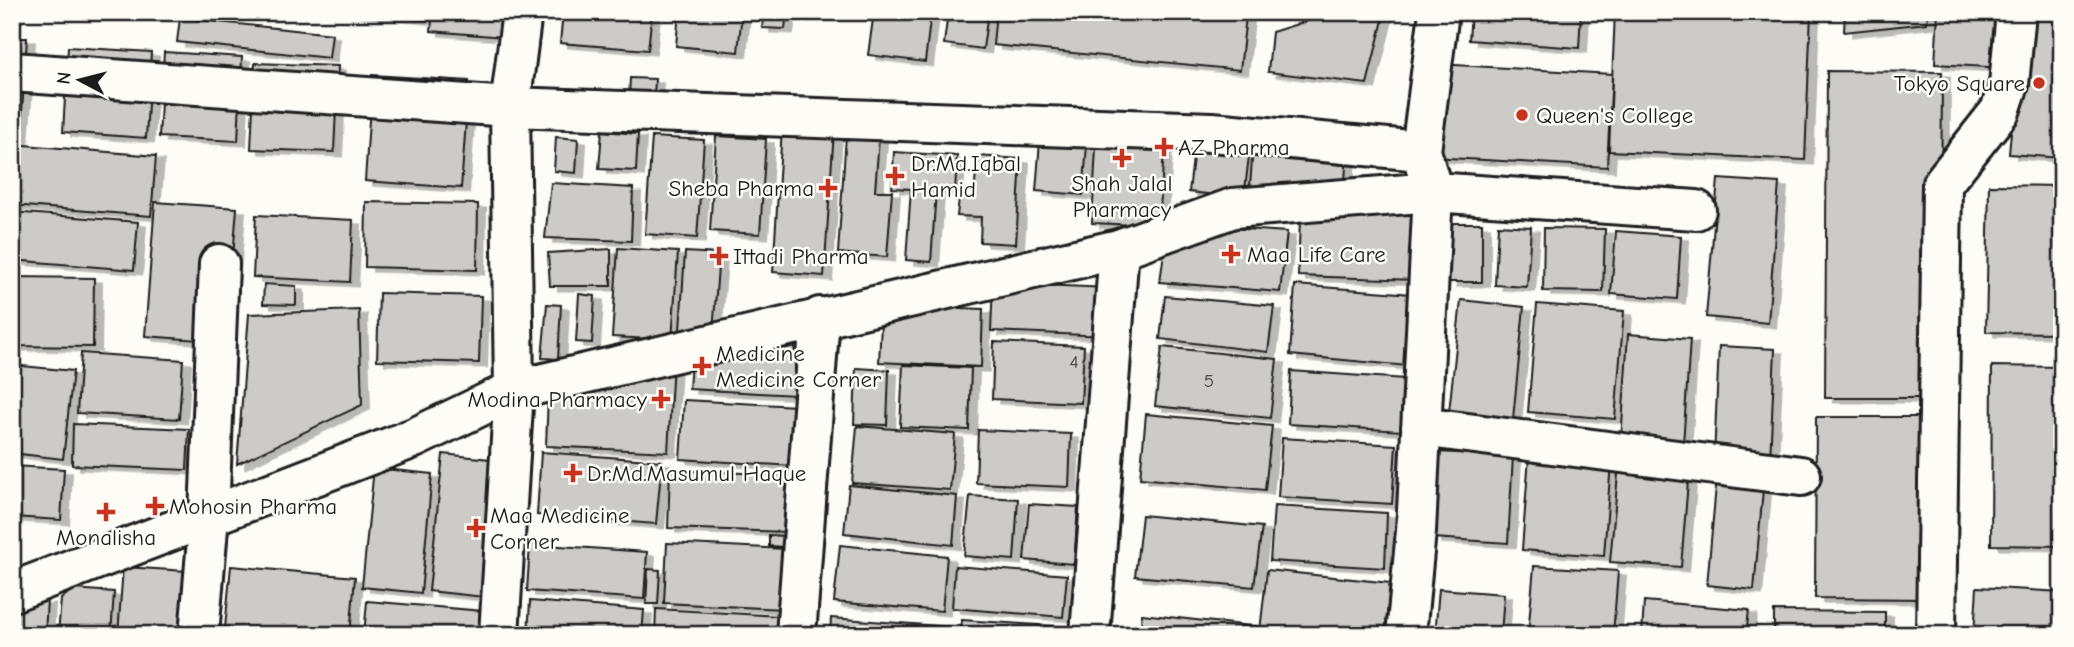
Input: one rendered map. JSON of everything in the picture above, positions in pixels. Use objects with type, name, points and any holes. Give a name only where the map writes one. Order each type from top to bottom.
[{"type":"street","points":[[499,635],[514,390],[510,107],[522,12]]},
{"type":"street","points":[[1406,635],[1416,531],[1433,192],[1421,151],[1439,12]]},
{"type":"street","points":[[1936,635],[1942,184],[2000,111],[2010,83],[2016,12]]},
{"type":"street","points":[[12,72],[510,107],[1212,132],[1421,151]]},
{"type":"street","points":[[12,592],[414,438],[514,390],[1119,249],[1233,208],[1433,192],[1696,210]]},
{"type":"street","points":[[1090,635],[1119,249]]},
{"type":"street","points":[[199,635],[209,516],[219,264]]},
{"type":"street","points":[[796,635],[820,317]]},
{"type":"street","points":[[1421,427],[1801,476]]},
{"type":"building","points":[[351,12],[426,12],[425,20]]},
{"type":"building","points":[[433,12],[518,12],[516,38],[431,31]]},
{"type":"building","points":[[563,12],[652,12],[648,50],[560,43]]},
{"type":"building","points":[[679,12],[742,12],[738,52],[676,46]]},
{"type":"building","points":[[764,12],[787,12],[785,29],[762,28]]},
{"type":"building","points":[[874,12],[931,12],[925,62],[868,55]]},
{"type":"building","points":[[948,12],[988,12],[983,49],[944,44]]},
{"type":"building","points":[[996,12],[1062,15],[1062,12],[1207,12],[1246,16],[1240,70],[993,45]]},
{"type":"building","points":[[1336,12],[1385,12],[1367,84],[1268,72],[1272,32]]},
{"type":"building","points":[[1471,12],[1581,12],[1579,48],[1469,40]]},
{"type":"building","points":[[1615,12],[1811,12],[1805,160],[1609,151]]},
{"type":"building","points":[[1845,12],[1928,12],[1927,23],[1844,32]]},
{"type":"building","points":[[1938,12],[2009,12],[2006,68],[1935,64]]},
{"type":"building","name":"Tokyo Square","points":[[2022,12],[2062,12],[2062,158],[2009,154]]},
{"type":"building","points":[[180,18],[332,34],[329,58],[177,42]]},
{"type":"building","points":[[12,38],[27,38],[20,141],[12,141]]},
{"type":"building","points":[[68,47],[151,52],[146,138],[63,132]]},
{"type":"building","points":[[164,52],[242,57],[238,141],[159,137]]},
{"type":"building","points":[[255,63],[338,66],[334,152],[251,149]]},
{"type":"building","name":"Queen's College","points":[[1437,64],[1612,74],[1607,167],[1431,157]]},
{"type":"building","points":[[1827,71],[1942,72],[1940,398],[1825,398]]},
{"type":"building","points":[[372,75],[469,81],[461,188],[365,181]]},
{"type":"building","points":[[630,78],[655,79],[653,116],[628,115]]},
{"type":"building","points":[[782,128],[834,131],[824,276],[773,272]]},
{"type":"building","points":[[1097,128],[1165,132],[1159,226],[1092,223]]},
{"type":"building","points":[[602,131],[638,134],[636,171],[599,169]]},
{"type":"building","points":[[846,135],[879,138],[875,191],[892,191],[887,257],[838,253]]},
{"type":"building","points":[[716,136],[766,139],[760,234],[710,231]]},
{"type":"building","points":[[556,137],[578,139],[576,173],[554,171]]},
{"type":"building","points":[[652,137],[704,140],[697,238],[645,234]]},
{"type":"building","points":[[1195,140],[1250,147],[1244,198],[1189,192]]},
{"type":"building","points":[[1040,141],[1087,145],[1083,195],[1036,191]]},
{"type":"building","points":[[12,144],[156,156],[151,216],[12,205]]},
{"type":"building","points":[[1253,147],[1347,154],[1344,193],[1250,186]]},
{"type":"building","points":[[894,152],[957,156],[955,192],[936,191],[931,262],[906,260],[911,189],[892,188]]},
{"type":"building","points":[[977,156],[1021,159],[1016,244],[980,242],[981,217],[957,216],[959,198],[974,199]]},
{"type":"building","points":[[1718,179],[1779,183],[1768,323],[1706,317]]},
{"type":"building","points":[[551,183],[633,188],[631,241],[545,238]]},
{"type":"building","points":[[1989,185],[2062,186],[2062,333],[1986,332]]},
{"type":"building","points":[[155,202],[237,208],[226,342],[145,336]]},
{"type":"building","points":[[366,202],[478,204],[477,270],[365,267]]},
{"type":"building","points":[[1423,203],[1417,280],[1298,276],[1300,218]]},
{"type":"building","points":[[12,212],[138,222],[134,270],[12,260]]},
{"type":"building","points":[[256,215],[353,220],[350,282],[253,277]]},
{"type":"building","points":[[1449,223],[1482,223],[1482,282],[1449,282]]},
{"type":"building","points":[[1498,225],[1531,227],[1527,287],[1495,285]]},
{"type":"building","points":[[1229,228],[1287,232],[1280,292],[1160,282],[1166,238]]},
{"type":"building","points":[[1544,228],[1605,229],[1603,292],[1543,291]]},
{"type":"building","points":[[1616,231],[1681,236],[1677,299],[1611,294]]},
{"type":"building","points":[[618,248],[678,252],[672,340],[612,337]]},
{"type":"building","points":[[611,249],[611,286],[550,286],[548,253]]},
{"type":"building","points":[[685,252],[719,254],[713,332],[680,330]]},
{"type":"building","points":[[12,277],[94,278],[93,347],[12,346]]},
{"type":"building","points":[[993,283],[1109,288],[1107,336],[991,331]]},
{"type":"building","points":[[264,284],[296,286],[296,305],[263,304]]},
{"type":"building","points":[[1295,285],[1412,294],[1408,366],[1290,355]]},
{"type":"building","points":[[379,293],[481,296],[479,363],[377,360]]},
{"type":"building","points":[[579,294],[595,296],[592,343],[576,342]]},
{"type":"building","points":[[1165,296],[1274,306],[1268,352],[1160,339]]},
{"type":"building","points":[[1461,300],[1524,307],[1513,419],[1449,412]]},
{"type":"building","points":[[547,304],[561,305],[558,359],[542,358]]},
{"type":"building","points":[[1537,304],[1624,311],[1615,419],[1528,412]]},
{"type":"building","points":[[882,305],[983,309],[981,367],[879,362]]},
{"type":"building","points":[[359,310],[362,405],[237,464],[249,314]]},
{"type":"building","points":[[794,330],[796,395],[689,389],[692,349]]},
{"type":"building","points":[[1628,334],[1690,339],[1683,445],[1621,441]]},
{"type":"building","points":[[994,342],[1084,346],[1081,403],[992,399]]},
{"type":"building","points":[[1719,346],[1775,349],[1770,461],[1714,458]]},
{"type":"building","points":[[1162,347],[1277,359],[1270,418],[1155,406]]},
{"type":"building","points":[[81,353],[183,360],[179,419],[77,413]]},
{"type":"building","points":[[673,361],[668,452],[546,446],[548,395]]},
{"type":"building","points":[[12,365],[73,371],[63,459],[12,453]]},
{"type":"building","points":[[903,365],[971,368],[969,430],[900,427]]},
{"type":"building","points":[[1992,366],[2062,367],[2062,546],[1991,545]]},
{"type":"building","points":[[856,368],[889,370],[887,425],[854,424]]},
{"type":"building","points":[[1291,371],[1405,379],[1402,431],[1288,424]]},
{"type":"building","points":[[684,400],[797,406],[794,466],[680,459]]},
{"type":"building","points":[[1146,414],[1272,426],[1265,490],[1140,478]]},
{"type":"building","points":[[1816,417],[1931,417],[1929,599],[1815,598]]},
{"type":"building","points":[[73,424],[189,429],[187,470],[72,465]]},
{"type":"building","points":[[857,426],[955,434],[950,490],[852,483]]},
{"type":"building","points":[[978,430],[1071,434],[1069,487],[976,483]]},
{"type":"building","points":[[1282,438],[1396,445],[1392,504],[1278,497]]},
{"type":"building","points":[[541,452],[662,461],[656,524],[537,515]]},
{"type":"building","points":[[1438,452],[1513,456],[1508,543],[1433,538]]},
{"type":"building","points":[[443,454],[499,460],[484,597],[429,591]]},
{"type":"building","points":[[1529,456],[1611,462],[1604,556],[1522,550]]},
{"type":"building","points":[[1619,463],[1689,469],[1681,567],[1610,562]]},
{"type":"building","points":[[12,466],[64,469],[61,520],[12,517]]},
{"type":"building","points":[[374,468],[432,474],[421,593],[362,587]]},
{"type":"building","points":[[670,470],[791,475],[788,532],[668,528]]},
{"type":"building","points":[[849,485],[957,496],[953,545],[844,533]]},
{"type":"building","points":[[1716,486],[1763,489],[1754,590],[1707,585]]},
{"type":"building","points":[[970,496],[1018,499],[1014,560],[964,556]]},
{"type":"building","points":[[1029,504],[1078,507],[1074,564],[1024,560]]},
{"type":"building","points":[[1274,506],[1387,513],[1385,568],[1270,561]]},
{"type":"building","points":[[1142,515],[1262,527],[1254,587],[1135,576]]},
{"type":"building","points":[[769,535],[799,537],[797,548],[769,546]]},
{"type":"building","points":[[667,543],[787,549],[783,609],[664,603]]},
{"type":"building","points":[[530,544],[647,552],[644,599],[527,591]]},
{"type":"building","points":[[840,545],[947,556],[942,611],[834,602]]},
{"type":"building","points":[[231,566],[355,577],[350,635],[293,635],[225,628]]},
{"type":"building","points":[[955,566],[1067,575],[1063,617],[952,608]]},
{"type":"building","points":[[1534,566],[1618,571],[1613,635],[1528,635]]},
{"type":"building","points":[[123,567],[187,571],[183,635],[118,635]]},
{"type":"building","points":[[648,569],[660,570],[658,604],[646,604]]},
{"type":"building","points":[[1267,570],[1390,583],[1385,635],[1297,635],[1260,631]]},
{"type":"building","points":[[1977,587],[2062,592],[2062,635],[1974,635]]},
{"type":"building","points":[[73,589],[114,592],[111,635],[58,635],[61,599]]},
{"type":"building","points":[[1439,589],[1504,594],[1501,635],[1435,635]]},
{"type":"building","points":[[47,599],[45,635],[12,635],[12,610]]},
{"type":"building","points":[[367,601],[483,611],[481,635],[364,635]]},
{"type":"building","points":[[530,601],[644,610],[642,635],[528,635]]},
{"type":"building","points":[[1644,601],[1749,610],[1746,635],[1642,635]]},
{"type":"building","points":[[656,609],[779,616],[778,635],[655,635]]},
{"type":"building","points":[[1774,611],[1885,612],[1885,635],[1774,635]]},
{"type":"building","points":[[1142,614],[1258,627],[1257,635],[1140,635]]},
{"type":"building","points":[[831,618],[952,627],[951,635],[830,635]]},
{"type":"building","points":[[962,620],[1068,627],[1067,635],[960,635]]},
{"type":"place","name":"Tokyo Square","points":[[2039,83]]},
{"type":"place","name":"Queen's College","points":[[1522,115]]},
{"type":"place","name":"AZ Pharma","points":[[1164,147]]},
{"type":"place","name":"Shah Jalal Pharmacy","points":[[1122,158]]},
{"type":"place","name":"Dr.Md.Iqbal Hamid","points":[[895,176]]},
{"type":"place","name":"Sheba Pharma","points":[[828,188]]},
{"type":"place","name":"Maa Life Care","points":[[1231,254]]},
{"type":"place","name":"Ittadi Pharma","points":[[719,256]]},
{"type":"place","name":"Medicine Medicine Corner","points":[[702,366]]},
{"type":"place","name":"Modina Pharmacy","points":[[661,399]]},
{"type":"place","name":"Dr.Md.Masumul Haque","points":[[573,473]]},
{"type":"place","name":"Mohosin Pharma","points":[[155,506]]},
{"type":"place","name":"Monalisha","points":[[106,512]]},
{"type":"place","name":"Maa Medicine Corner","points":[[476,528]]}]
